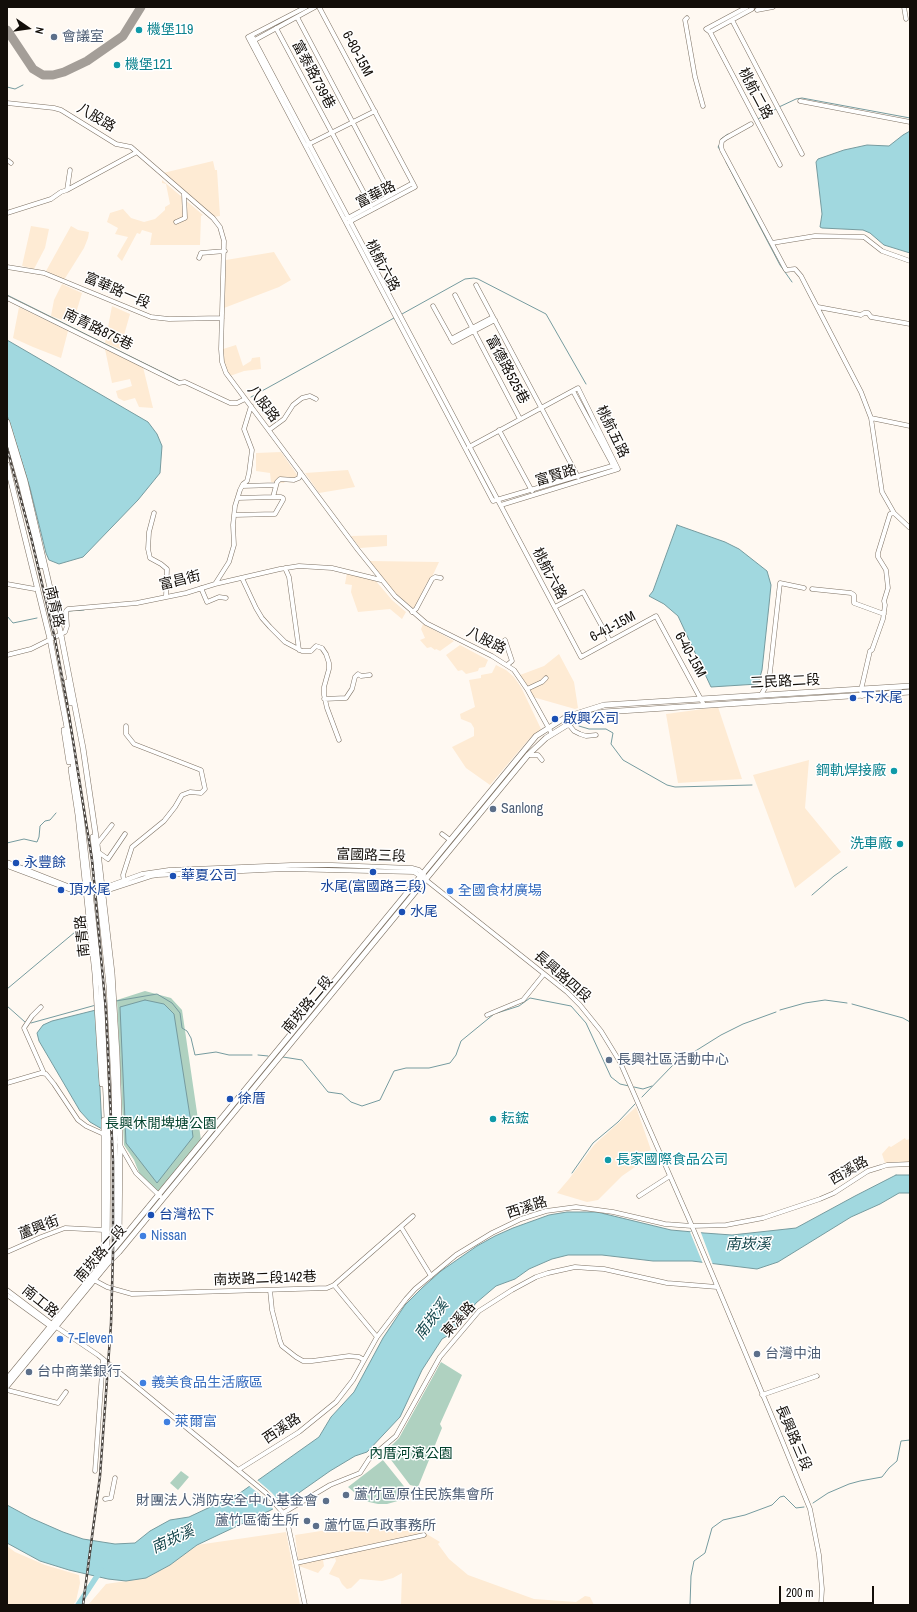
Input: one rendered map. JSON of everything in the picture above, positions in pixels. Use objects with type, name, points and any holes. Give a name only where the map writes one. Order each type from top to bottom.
[{"type":"main road","points":[[7,422],[32,511],[59,635],[85,761],[97,844],[101,890],[112,974],[117,1068],[120,1146],[118,1254]]},
{"type":"main road","name":"南青路","points":[[7,433],[14,444]]},
{"type":"main road","name":"南青路","points":[[7,433],[21,482],[59,635],[85,779],[101,890],[101,906],[109,986],[114,1084],[116,1246],[118,1254]]},
{"type":"main road","name":"南青路","points":[[7,464],[48,640],[72,756],[81,815],[99,971],[105,1076],[106,1262]]},
{"type":"main road","points":[[7,477],[48,640],[71,770],[89,892],[97,987],[106,1135],[104,1230],[106,1262]]},
{"type":"main road","name":"南青路","points":[[32,511],[35,542]]},
{"type":"main road","name":"三民路二段","points":[[662,701],[910,686]]},
{"type":"main road","name":"三民路二段","points":[[668,708],[910,692]]},
{"type":"main road","name":"南崁路二段","points":[[7,1379],[106,1262],[118,1254],[161,1197],[536,736],[566,717],[604,705],[662,701]]},
{"type":"main road","name":"南崁路二段","points":[[7,1386],[52,1326],[94,1280],[119,1242],[161,1197],[426,880],[528,755],[552,734],[567,724],[580,718],[604,712],[668,708]]},
{"type":"main road","name":"南青路","points":[[71,770],[72,756]]},
{"type":"main road","name":"南青路","points":[[85,761],[85,779]]},
{"type":"main road","name":"南青路","points":[[101,906],[106,922]]},
{"type":"main road","name":"南青路","points":[[97,987],[99,971]]},
{"type":"main road","name":"南青路","points":[[101,1065],[105,1076]]},
{"type":"main road","name":"南青路","points":[[114,1084],[117,1068]]},
{"type":"street","points":[[251,39],[306,7]]},
{"type":"street","points":[[251,39],[276,28],[315,7]]},
{"type":"street","name":"6-80-15M","points":[[319,7],[414,185]]},
{"type":"street","points":[[709,30],[747,7]]},
{"type":"street","points":[[757,10],[773,7]]},
{"type":"street","points":[[904,7],[906,19]]},
{"type":"street","points":[[709,30],[752,9]]},
{"type":"street","points":[[297,17],[391,195]]},
{"type":"street","points":[[687,18],[685,20],[694,70],[703,106]]},
{"type":"street","points":[[732,20],[802,154]]},
{"type":"street","name":"富泰路739巷","points":[[276,28],[371,206]]},
{"type":"street","name":"桃航二路","points":[[709,30],[780,165]]},
{"type":"street","name":"桃航六路","points":[[251,39],[581,657]]},
{"type":"street","points":[[800,101],[910,122]]},
{"type":"street","name":"八股路","points":[[7,103],[61,110],[116,144],[131,147],[217,223],[222,233],[225,251],[222,362],[226,373],[395,596],[426,623],[507,664],[514,670],[527,689],[552,734]]},
{"type":"street","points":[[307,145],[375,111]]},
{"type":"street","points":[[751,124],[726,138],[722,141],[720,146],[786,270],[791,268],[798,272],[866,402],[871,418],[882,492],[894,513],[910,528]]},
{"type":"street","points":[[7,213],[51,199],[61,192],[137,152]]},
{"type":"street","points":[[67,190],[70,170]]},
{"type":"street","name":"富華路","points":[[347,220],[391,195],[414,185]]},
{"type":"street","name":"富華路","points":[[347,220],[414,185]]},
{"type":"street","points":[[176,222],[185,218],[184,194]]},
{"type":"street","name":"桃航六路","points":[[347,220],[493,502],[499,503]]},
{"type":"street","points":[[772,243],[815,236],[864,237],[882,251],[910,261]]},
{"type":"street","points":[[199,258],[201,252],[225,251]]},
{"type":"street","name":"富華路一段","points":[[7,267],[44,273],[150,317],[169,319],[222,318]]},
{"type":"street","points":[[476,285],[578,477]]},
{"type":"street","name":"富德路525巷","points":[[455,295],[520,419]]},
{"type":"street","name":"南青路875巷","points":[[7,298],[180,383],[185,382],[230,403],[236,403],[245,399]]},
{"type":"street","points":[[433,306],[452,340],[494,318]]},
{"type":"street","points":[[818,308],[861,315],[868,313],[871,317],[910,324]]},
{"type":"street","name":"桃航五路","points":[[578,388],[618,469],[612,466],[572,391],[578,388]]},
{"type":"street","points":[[469,447],[572,391]]},
{"type":"street","points":[[269,430],[284,419],[293,406],[302,398],[310,396],[316,399]]},
{"type":"street","points":[[215,584],[229,562],[234,545],[234,515],[242,486],[247,481],[252,450],[244,428],[251,406]]},
{"type":"street","points":[[871,418],[910,426]]},
{"type":"street","points":[[499,430],[532,491]]},
{"type":"street","name":"富賢路","points":[[499,503],[612,466]]},
{"type":"street","name":"富賢路","points":[[499,503],[618,469]]},
{"type":"street","points":[[273,497],[276,485],[280,479],[294,480],[299,478],[300,472]]},
{"type":"street","points":[[242,486],[276,485]]},
{"type":"street","points":[[234,515],[275,514],[283,498],[238,498]]},
{"type":"street","points":[[154,513],[149,532],[148,549],[150,558],[167,569],[166,596]]},
{"type":"street","points":[[862,696],[861,690],[870,651],[872,650],[884,614],[884,601],[888,583],[887,575],[878,557],[878,553],[890,514],[894,513]]},
{"type":"street","name":"富昌街","points":[[59,635],[66,630],[66,611],[68,609],[99,605],[130,604],[186,593],[215,584],[286,568],[307,566],[332,568],[382,580]]},
{"type":"street","points":[[286,568],[289,577],[298,650]]},
{"type":"street","points":[[412,612],[416,609],[432,579],[438,577],[441,578]]},
{"type":"street","points":[[242,578],[256,608],[270,627],[285,642],[298,650],[311,651],[316,646],[322,648],[326,654],[329,663],[329,670],[324,687],[324,699],[339,740]]},
{"type":"street","points":[[761,695],[769,681],[780,583],[804,588]]},
{"type":"street","points":[[7,584],[35,589]]},
{"type":"street","points":[[201,588],[207,602],[219,597],[226,598]]},
{"type":"street","points":[[812,589],[851,593],[854,596],[854,603],[884,614]]},
{"type":"street","points":[[555,607],[583,592],[610,641]]},
{"type":"street","name":"6-41-15M","points":[[581,657],[656,616]]},
{"type":"street","name":"6-40-15M","points":[[656,616],[704,705]]},
{"type":"street","points":[[7,655],[31,649],[59,635]]},
{"type":"street","points":[[505,640],[512,660],[507,664]]},
{"type":"street","points":[[324,699],[346,698],[352,688],[355,677],[358,674],[361,676],[370,675]]},
{"type":"street","points":[[527,689],[542,682],[546,678]]},
{"type":"street","points":[[567,724],[580,734],[586,736],[596,735]]},
{"type":"street","points":[[124,883],[123,875],[132,847],[164,821],[175,808],[182,795],[190,792],[201,793],[205,789],[201,770],[134,744],[126,734],[126,726]]},
{"type":"street","points":[[528,755],[538,755],[542,760]]},
{"type":"street","points":[[97,844],[112,825]]},
{"type":"street","points":[[98,852],[108,859],[125,834]]},
{"type":"street","points":[[442,834],[450,840]]},
{"type":"street","name":"富國路三段","points":[[7,862],[73,888],[89,892]]},
{"type":"street","name":"富國路三段","points":[[7,866],[76,892],[101,890],[124,883],[150,872],[189,872],[332,865],[408,867],[419,870],[426,880]]},
{"type":"street","name":"長興路四段","points":[[426,880],[544,974],[580,1005],[601,1031],[614,1050],[693,1228]]},
{"type":"street","points":[[486,1015],[523,1000],[544,974]]},
{"type":"street","points":[[41,1007],[32,1016],[24,1028],[44,1073],[54,1084],[78,1120],[86,1126],[106,1135],[120,1146],[136,1173],[161,1197]]},
{"type":"street","points":[[7,1083],[44,1073]]},
{"type":"street","name":"西溪路","points":[[239,1471],[299,1432],[327,1411],[344,1393],[377,1337],[406,1299],[456,1255],[492,1232],[538,1213],[560,1208],[576,1207],[596,1209],[650,1222],[693,1228],[726,1225],[763,1218],[834,1193],[874,1169],[888,1165],[910,1164]]},
{"type":"street","points":[[639,1196],[670,1176]]},
{"type":"street","name":"南崁路二段142巷","points":[[94,1280],[107,1287],[132,1294],[326,1288],[334,1286],[413,1216]]},
{"type":"street","points":[[401,1227],[431,1276]]},
{"type":"street","name":"蘆興街","points":[[7,1252],[65,1228],[104,1230]]},
{"type":"street","name":"長興路三段","points":[[693,1228],[810,1509],[819,1555],[822,1589],[821,1605]]},
{"type":"street","name":"東溪路","points":[[282,1511],[330,1485],[360,1473],[369,1459],[396,1436],[440,1357],[479,1311],[536,1277],[575,1267],[614,1271],[667,1283],[717,1287]]},
{"type":"street","points":[[334,1286],[377,1337]]},
{"type":"street","name":"南工路","points":[[7,1290],[52,1326]]},
{"type":"street","points":[[270,1290],[272,1310],[280,1341],[282,1346],[296,1357],[303,1360],[312,1361],[349,1356],[359,1357],[364,1360]]},
{"type":"street","name":"南工路","points":[[7,1295],[52,1326]]},
{"type":"street","points":[[52,1326],[103,1359],[266,1493],[282,1511],[288,1525],[305,1605]]},
{"type":"street","points":[[95,1471],[103,1359]]},
{"type":"street","points":[[762,1395],[817,1376]]},
{"type":"street","points":[[7,1390],[58,1403],[66,1392]]},
{"type":"street","points":[[105,1499],[111,1498],[115,1478]]},
{"type":"street","points":[[296,1563],[424,1535]]},
{"type":"shaded area","points":[[213,161],[215,170],[217,170],[220,216],[213,217],[163,173]]},
{"type":"shaded area","points":[[162,180],[203,215],[201,216],[200,245],[150,245],[152,233],[142,230],[140,234],[137,233],[122,261],[117,256],[128,237],[115,234],[118,228],[107,222],[110,213],[123,209],[131,218],[144,222],[155,219],[165,210],[165,207],[170,204],[166,184],[162,183]]},
{"type":"shaded area","points":[[31,226],[49,229],[45,248],[34,269],[22,266]]},
{"type":"shaded area","points":[[71,226],[78,230],[89,232],[84,248],[64,280],[46,271]]},
{"type":"shaded area","points":[[274,252],[291,280],[279,287],[224,308],[226,260]]},
{"type":"shaded area","points":[[62,284],[82,293],[76,313],[74,313],[71,323],[51,316],[54,300]]},
{"type":"shaded area","points":[[112,306],[130,314],[120,349],[105,343]]},
{"type":"shaded area","points":[[19,307],[68,331],[61,358],[13,338]]},
{"type":"shaded area","points":[[236,345],[243,366],[251,361],[252,358],[260,357],[261,369],[244,371],[230,376],[224,363],[223,349]]},
{"type":"shaded area","points":[[105,349],[143,367],[153,408],[139,407],[135,398],[124,401],[118,398],[116,391],[132,386],[130,379],[112,383]]},
{"type":"shaded area","points":[[281,452],[298,476],[296,480],[285,481],[284,483],[271,482],[270,473],[256,471],[256,453]]},
{"type":"shaded area","points":[[348,470],[355,487],[319,493],[305,473]]},
{"type":"shaded area","points":[[387,535],[387,546],[360,548],[351,536]]},
{"type":"shaded area","points":[[369,561],[439,562],[414,609],[394,592]]},
{"type":"shaded area","points":[[347,573],[375,580],[392,600],[406,612],[402,619],[390,609],[358,612],[351,592],[352,585],[345,584]]},
{"type":"shaded area","points":[[423,624],[454,641],[440,651],[431,647],[427,648],[420,640],[425,638],[421,629]]},
{"type":"shaded area","points":[[460,645],[488,660],[485,667],[479,668],[478,671],[466,674],[462,670],[458,671],[446,655]]},
{"type":"shaded area","points":[[559,654],[574,682],[578,708],[575,709],[533,697],[520,675],[544,666]]},
{"type":"shaded area","points":[[496,665],[506,670],[514,677],[521,687],[541,729],[529,739],[490,785],[466,768],[452,747],[474,736],[474,728],[471,723],[461,719],[460,714],[475,707],[469,680],[481,678],[481,675],[492,673]]},
{"type":"shaded area","points":[[718,707],[742,779],[678,783],[666,714]]},
{"type":"shaded area","points":[[809,760],[805,808],[841,852],[795,888],[753,775]]},
{"type":"shaded area","name":"長家國際食品公司","points":[[636,1107],[651,1150],[633,1158],[635,1167],[622,1176],[598,1200],[587,1202],[557,1193],[594,1145]]},
{"type":"shaded area","points":[[905,1138],[906,1140],[910,1139],[910,1162],[885,1163],[882,1154],[889,1146],[891,1147]]},
{"type":"shaded area","points":[[382,1520],[386,1522],[389,1532],[400,1530],[425,1533],[440,1542],[438,1544],[449,1559],[468,1575],[534,1599],[576,1602],[585,1596],[590,1597],[594,1605],[401,1605],[402,1573],[393,1578],[382,1581],[360,1579],[351,1588],[347,1589],[339,1578],[329,1574],[336,1561],[335,1558],[323,1560],[324,1566],[318,1573],[299,1566],[295,1535],[321,1531],[355,1531],[368,1523]]},
{"type":"shaded area","points":[[286,1532],[300,1605],[88,1605],[106,1584],[146,1578],[170,1565],[197,1545]]},
{"type":"shaded area","points":[[7,1546],[15,1552],[45,1565],[79,1575],[80,1583],[76,1601],[73,1605],[7,1605]]},
{"type":"green space","name":"長興休閒埤塘公園","points":[[145,991],[171,998],[182,1010],[201,1140],[158,1192],[142,1180],[134,1160],[124,1145],[117,1000]]},
{"type":"green space","name":"內厝河濱公園","points":[[441,1362],[462,1375],[440,1424],[442,1428],[418,1487],[410,1485],[385,1452],[399,1438]]},
{"type":"green space","points":[[383,1460],[411,1495],[405,1499],[387,1504],[378,1504],[361,1498],[348,1487]]},
{"type":"green space","points":[[181,1471],[189,1477],[178,1490],[170,1483]]},
{"type":"water","points":[[910,131],[910,253],[884,245],[870,233],[863,230],[820,227],[822,214],[816,162],[818,159],[844,150],[867,145],[889,146]]},
{"type":"water","points":[[7,340],[148,422],[157,434],[162,446],[160,473],[138,500],[83,557],[59,564],[49,560],[46,553],[30,488],[7,415]]},
{"type":"water","points":[[677,525],[725,542],[739,549],[767,571],[771,585],[762,670],[758,684],[711,687],[678,616],[664,604],[649,596],[653,591]]},
{"type":"water","name":"長興休閒埤塘公園","points":[[145,1000],[164,1004],[174,1014],[193,1137],[157,1183],[126,1143],[120,1007]]},
{"type":"water","points":[[96,1010],[102,1129],[90,1122],[80,1111],[39,1041],[37,1033],[43,1025],[52,1021]]},
{"type":"water","name":"南崁溪","points":[[896,1175],[910,1175],[910,1193],[899,1193],[880,1204],[851,1217],[778,1262],[757,1269],[692,1261],[653,1261],[602,1255],[568,1255],[552,1259],[529,1269],[515,1279],[496,1286],[476,1303],[452,1333],[442,1339],[422,1370],[400,1417],[367,1452],[355,1456],[330,1471],[293,1497],[271,1510],[197,1545],[170,1565],[146,1578],[126,1581],[108,1579],[69,1570],[40,1561],[7,1543],[7,1505],[31,1518],[83,1539],[115,1544],[135,1543],[150,1531],[170,1520],[189,1517],[240,1493],[319,1437],[331,1417],[354,1392],[383,1338],[405,1305],[422,1288],[441,1271],[477,1246],[513,1228],[549,1215],[567,1212],[597,1212],[671,1230],[704,1233],[732,1235],[796,1228]]},
{"type":"pier","points":[[700,1230],[713,1265],[703,1264],[690,1232]]},
{"type":"pier","points":[[256,1479],[283,1505],[274,1510],[263,1497],[248,1485]]},
{"type":"waterway","points":[[7,87],[15,89],[23,85]]},
{"type":"waterway","points":[[779,107],[796,99],[802,98],[910,118]]},
{"type":"waterway","points":[[758,119],[776,109]]},
{"type":"waterway","points":[[721,139],[728,134]]},
{"type":"waterway","points":[[720,144],[718,147],[720,150]]},
{"type":"waterway","points":[[726,162],[780,265],[792,282]]},
{"type":"waterway","points":[[402,314],[465,279],[478,279],[546,314],[586,384]]},
{"type":"waterway","points":[[7,295],[180,381]]},
{"type":"waterway","points":[[251,397],[394,318]]},
{"type":"waterway","points":[[69,611],[84,610]]},
{"type":"waterway","points":[[7,616],[13,623],[37,618]]},
{"type":"waterway","points":[[579,726],[589,729],[606,729],[613,733],[611,744],[623,760],[667,785],[675,787],[752,785]]},
{"type":"waterway","points":[[7,843],[24,839],[37,842],[40,826],[45,821],[50,820],[56,813]]},
{"type":"waterway","points":[[812,895],[847,867]]},
{"type":"waterway","points":[[7,989],[87,922]]},
{"type":"waterway","points":[[116,1001],[157,994],[172,1003],[180,1013],[182,1028],[187,1031],[191,1038],[195,1055],[216,1052],[229,1055],[252,1055]]},
{"type":"waterway","points":[[497,1013],[519,1006],[530,998],[571,1006],[586,1023],[611,1077],[620,1084],[629,1086]]},
{"type":"waterway","points":[[780,1010],[805,1003],[825,1000],[847,1003]]},
{"type":"waterway","points":[[852,1004],[903,1018],[910,1022]]},
{"type":"waterway","points":[[31,1023],[96,1005]]},
{"type":"waterway","points":[[7,1006],[25,1022]]},
{"type":"waterway","points":[[642,1097],[673,1065],[721,1035],[743,1024],[776,1012]]},
{"type":"waterway","points":[[283,1057],[302,1060],[328,1092],[342,1094],[351,1102],[362,1106],[380,1100],[394,1071],[406,1068],[429,1068],[450,1063],[456,1055],[461,1041],[494,1014]]},
{"type":"waterway","points":[[258,1055],[268,1056]]},
{"type":"waterway","points":[[634,1087],[643,1089],[652,1086]]},
{"type":"waterway","points":[[572,1173],[593,1143],[618,1122],[635,1104]]},
{"type":"waterway","points":[[813,1503],[828,1493],[849,1484],[882,1477],[897,1461],[901,1441],[910,1440]]},
{"type":"waterway","points":[[690,1605],[691,1576],[694,1561],[705,1553],[712,1528],[723,1520],[745,1515],[772,1505],[780,1497],[784,1496],[796,1508],[804,1507]]},
{"type":"waterway","points":[[78,1605],[101,1570]]},
{"type":"taxiway","points":[[7,30],[33,69],[43,75],[53,75],[64,72],[87,61],[123,36],[141,7]]},
{"type":"railway","points":[[7,448],[31,537],[55,639],[69,715],[92,860],[106,1011],[113,1161],[111,1324],[100,1476],[83,1605]]},
{"type":"place","name":"機堡119","points":[[139,30]]},
{"type":"place","name":"會議室","points":[[54,37]]},
{"type":"place","name":"機堡121","points":[[117,65]]},
{"type":"place","name":"下水尾","points":[[853,698]]},
{"type":"place","name":"啟興公司","points":[[555,719]]},
{"type":"place","name":"鋼軌焊接廠","points":[[894,771]]},
{"type":"place","name":"Sanlong","points":[[493,809]]},
{"type":"place","name":"洗車廠","points":[[900,844]]},
{"type":"place","name":"永豐餘","points":[[16,863]]},
{"type":"place","name":"水尾(富國路三段)","points":[[373,872]]},
{"type":"place","name":"華夏公司","points":[[173,876]]},
{"type":"place","name":"頂水尾","points":[[61,890]]},
{"type":"place","name":"全國食材廣場","points":[[450,891]]},
{"type":"place","name":"水尾","points":[[402,912]]},
{"type":"place","name":"長興社區活動中心","points":[[609,1060]]},
{"type":"place","name":"徐厝","points":[[230,1099]]},
{"type":"place","name":"耘鋐","points":[[493,1119]]},
{"type":"place","name":"長家國際食品公司","points":[[608,1160]]},
{"type":"place","name":"台灣松下","points":[[151,1215]]},
{"type":"place","name":"Nissan","points":[[143,1236]]},
{"type":"place","name":"7-Eleven","points":[[60,1339]]},
{"type":"place","name":"台灣中油","points":[[757,1354]]},
{"type":"place","name":"台中商業銀行","points":[[29,1372]]},
{"type":"place","name":"義美食品生活廠區","points":[[143,1383]]},
{"type":"place","name":"萊爾富","points":[[167,1422]]},
{"type":"place","name":"蘆竹區原住民族集會所","points":[[346,1495]]},
{"type":"place","name":"財團法人消防安全中心基金會","points":[[326,1501]]},
{"type":"place","name":"蘆竹區衛生所","points":[[307,1521]]},
{"type":"place","name":"蘆竹區戶政事務所","points":[[316,1526]]}]
